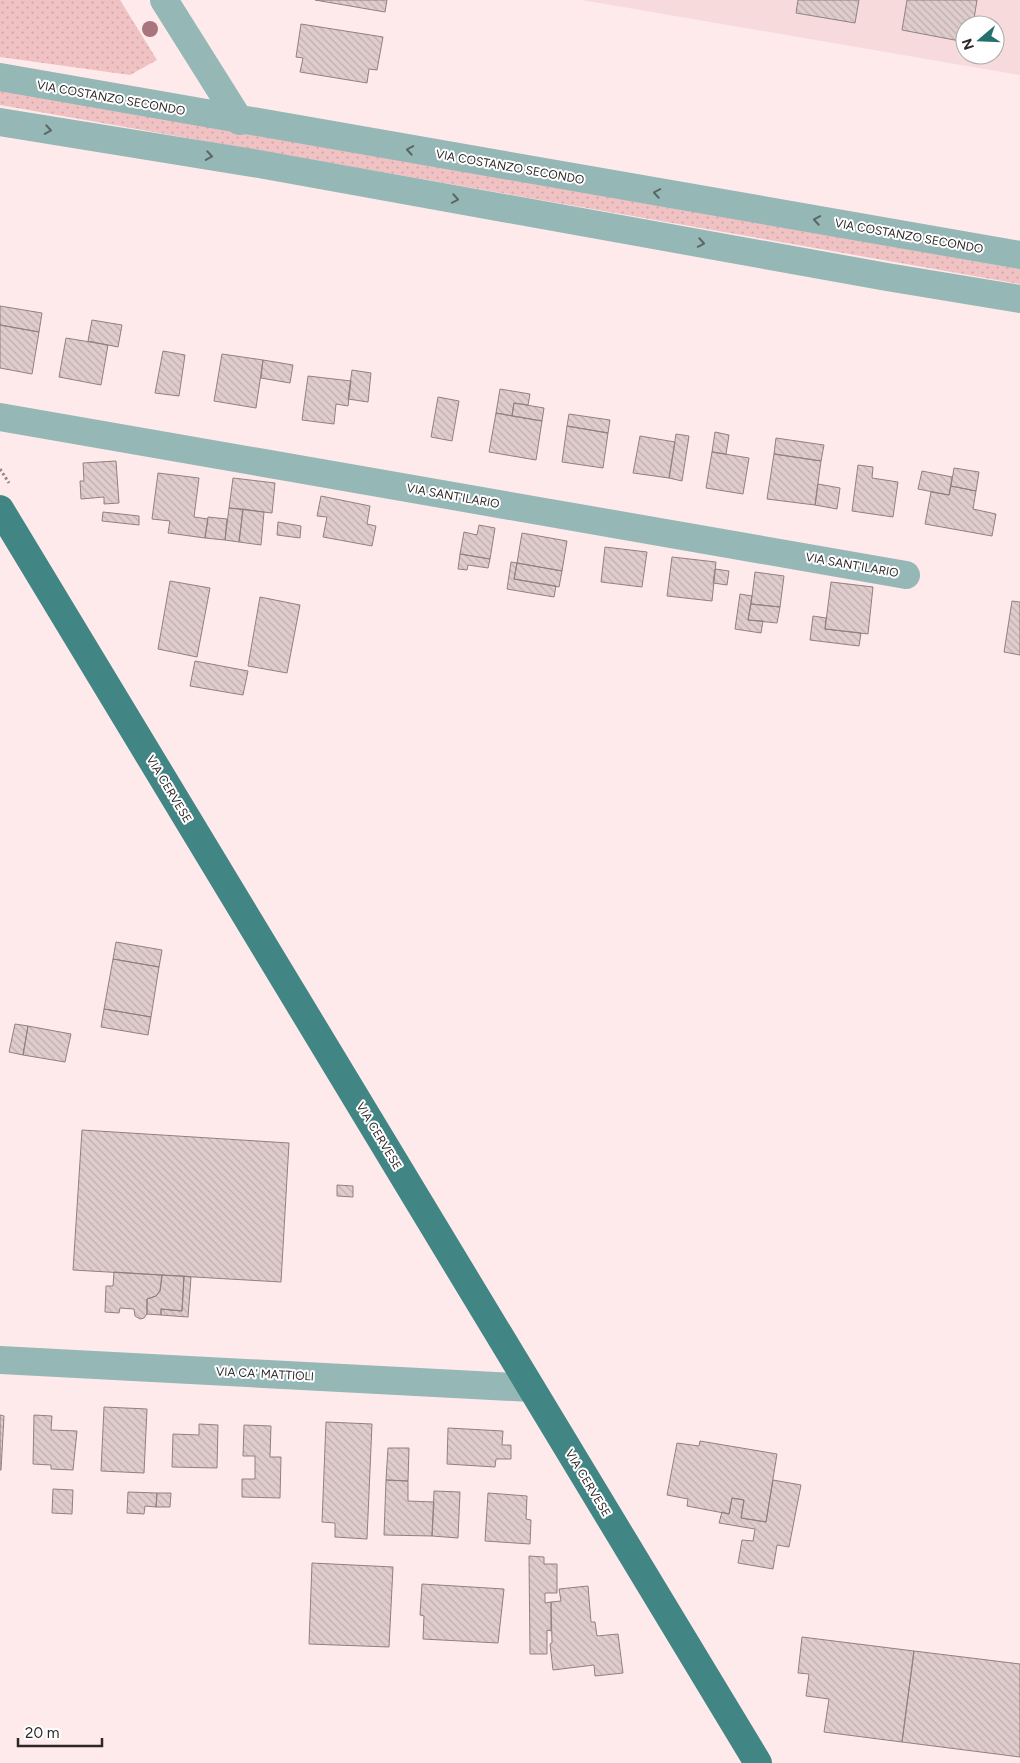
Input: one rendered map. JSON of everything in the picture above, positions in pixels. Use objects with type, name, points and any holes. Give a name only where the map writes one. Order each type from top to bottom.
[{"type":"main road","name":"VIA CERVESE","points":[[0,509],[758,1763]]},
{"type":"street","points":[[164,0],[240,121]]},
{"type":"street","name":"VIA COSTANZO SECONDO","points":[[0,77],[240,121],[1020,255]]},
{"type":"street","points":[[0,122],[259,164],[1020,299]]},
{"type":"street","name":"VIA SANT'ILARIO","points":[[0,417],[906,575]]},
{"type":"street","name":"VIA CA' MATTIOLI","points":[[0,1360],[531,1388]]},
{"type":"shaded area","points":[[0,0],[120,0],[157,60],[130,75],[0,57]]},
{"type":"shaded area","points":[[582,0],[1020,0],[1020,75],[962,65],[1005,65],[1005,15],[955,15],[955,64]]},
{"type":"shaded area","points":[[0,90],[1020,269],[1020,284],[0,105]]},
{"type":"building","points":[[315,0],[387,0],[385,12]]},
{"type":"building","points":[[798,0],[859,0],[855,23],[796,13]]},
{"type":"building","points":[[907,0],[977,0],[975,15],[955,15],[955,40],[902,30]]},
{"type":"building","points":[[301,24],[383,37],[377,70],[369,69],[367,83],[300,72],[303,58],[296,57]]},
{"type":"building","points":[[0,306],[42,313],[39,332],[0,325]]},
{"type":"building","points":[[92,320],[122,325],[118,347],[88,341]]},
{"type":"building","points":[[0,325],[39,332],[32,374],[0,368]]},
{"type":"building","points":[[66,338],[108,345],[101,385],[59,377]]},
{"type":"building","points":[[163,351],[185,355],[179,396],[155,393]]},
{"type":"building","points":[[222,354],[263,360],[256,408],[214,401]]},
{"type":"building","points":[[263,360],[293,365],[290,383],[261,378]]},
{"type":"building","points":[[352,370],[371,373],[368,402],[348,399]]},
{"type":"building","points":[[308,376],[351,381],[348,406],[336,404],[334,424],[302,420]]},
{"type":"building","points":[[500,389],[530,394],[528,405],[514,403],[512,416],[496,413]]},
{"type":"building","points":[[438,397],[459,401],[452,441],[431,437]]},
{"type":"building","points":[[514,403],[544,408],[542,421],[512,416]]},
{"type":"building","points":[[496,413],[542,421],[536,460],[489,452]]},
{"type":"building","points":[[569,414],[610,420],[608,433],[567,426]]},
{"type":"building","points":[[567,426],[608,433],[603,468],[562,462]]},
{"type":"building","points":[[715,432],[729,435],[726,454],[712,452]]},
{"type":"building","points":[[676,434],[689,436],[682,481],[669,478]]},
{"type":"building","points":[[640,436],[675,442],[669,478],[633,473]]},
{"type":"building","points":[[776,438],[824,445],[821,461],[774,454]]},
{"type":"building","points":[[712,452],[749,458],[743,494],[706,488]]},
{"type":"building","points":[[774,454],[821,461],[815,505],[767,499]]},
{"type":"building","points":[[116,461],[119,503],[104,504],[104,497],[81,499],[80,481],[84,481],[83,463]]},
{"type":"building","points":[[858,465],[873,467],[872,478],[898,482],[893,517],[852,511]]},
{"type":"building","points":[[954,468],[979,472],[976,491],[951,486]]},
{"type":"building","points":[[922,471],[952,477],[949,495],[918,489]]},
{"type":"building","points":[[158,473],[199,478],[194,517],[208,519],[205,538],[168,533],[170,521],[152,519]]},
{"type":"building","points":[[233,478],[275,483],[272,513],[229,508]]},
{"type":"building","points":[[818,484],[840,488],[837,509],[815,505]]},
{"type":"building","points":[[951,486],[976,491],[973,509],[996,514],[992,536],[925,524],[931,492],[949,495]]},
{"type":"building","points":[[321,496],[370,506],[367,524],[376,526],[372,546],[323,537],[327,517],[317,516]]},
{"type":"building","points":[[229,508],[243,509],[239,542],[225,540]]},
{"type":"building","points":[[243,509],[264,512],[261,545],[239,542]]},
{"type":"building","points":[[103,512],[139,516],[139,525],[102,521]]},
{"type":"building","points":[[208,517],[227,519],[225,540],[205,538]]},
{"type":"building","points":[[278,522],[301,526],[300,538],[277,535]]},
{"type":"building","points":[[479,525],[495,528],[490,559],[460,554],[464,532],[477,535]]},
{"type":"building","points":[[522,533],[567,541],[562,571],[517,563]]},
{"type":"building","points":[[605,547],[647,552],[642,587],[601,582]]},
{"type":"building","points":[[460,554],[490,559],[488,568],[468,565],[467,570],[458,569]]},
{"type":"building","points":[[672,557],[716,562],[712,601],[667,596]]},
{"type":"building","points":[[511,562],[517,563],[514,579],[556,586],[554,597],[507,589]]},
{"type":"building","points":[[517,563],[562,571],[559,587],[514,579]]},
{"type":"building","points":[[715,569],[729,571],[727,585],[713,583]]},
{"type":"building","points":[[755,572],[784,576],[780,607],[751,604]]},
{"type":"building","points":[[170,581],[210,588],[197,657],[158,649]]},
{"type":"building","points":[[831,582],[873,587],[868,634],[825,629]]},
{"type":"building","points":[[740,594],[752,596],[748,620],[763,621],[761,633],[735,629]]},
{"type":"building","points":[[260,597],[300,605],[287,673],[248,666]]},
{"type":"building","points":[[1012,601],[1020,602],[1020,655],[1004,652]]},
{"type":"building","points":[[751,604],[780,607],[777,623],[748,620]]},
{"type":"building","points":[[813,616],[826,618],[825,629],[861,633],[859,646],[810,640]]},
{"type":"building","points":[[195,661],[248,671],[243,695],[190,686]]},
{"type":"building","points":[[116,942],[162,950],[159,967],[113,959]]},
{"type":"building","points":[[113,959],[159,967],[151,1017],[104,1009]]},
{"type":"building","points":[[104,1009],[151,1017],[148,1035],[101,1027]]},
{"type":"building","points":[[15,1024],[28,1026],[23,1055],[9,1052]]},
{"type":"building","points":[[28,1026],[71,1034],[65,1062],[23,1055]]},
{"type":"building","points":[[82,1130],[289,1143],[281,1282],[73,1270]]},
{"type":"building","points":[[337,1185],[353,1186],[353,1197],[337,1196]]},
{"type":"building","points":[[114,1272],[162,1275],[160,1291],[156,1296],[147,1299],[147,1314],[144,1318],[140,1319],[135,1316],[134,1309],[120,1308],[119,1313],[105,1312],[106,1286],[113,1286]]},
{"type":"building","points":[[162,1275],[184,1276],[182,1311],[161,1309],[161,1315],[147,1314],[147,1299],[156,1296],[160,1291]]},
{"type":"building","points":[[184,1276],[191,1277],[188,1317],[161,1315],[161,1309],[182,1311]]},
{"type":"building","points":[[104,1407],[147,1409],[144,1473],[101,1471]]},
{"type":"building","points":[[0,1415],[4,1416],[1,1470],[0,1470]]},
{"type":"building","points":[[34,1415],[52,1416],[51,1430],[77,1431],[73,1470],[51,1469],[51,1465],[33,1464]]},
{"type":"building","points":[[326,1422],[372,1424],[367,1539],[335,1537],[335,1523],[322,1522]]},
{"type":"building","points":[[199,1424],[218,1425],[217,1468],[172,1467],[173,1434],[199,1435]]},
{"type":"building","points":[[244,1425],[271,1426],[270,1457],[281,1457],[280,1498],[242,1497],[242,1479],[255,1479],[255,1456],[243,1456]]},
{"type":"building","points":[[448,1428],[503,1431],[502,1445],[511,1445],[511,1459],[496,1459],[495,1467],[447,1464]]},
{"type":"building","points":[[700,1441],[777,1454],[766,1522],[741,1518],[744,1500],[732,1498],[729,1514],[687,1506],[688,1499],[667,1495],[677,1443],[699,1446]]},
{"type":"building","points":[[388,1448],[409,1448],[408,1481],[386,1480]]},
{"type":"building","points":[[386,1480],[408,1481],[408,1501],[434,1502],[432,1536],[384,1535]]},
{"type":"building","points":[[773,1480],[801,1485],[789,1547],[777,1545],[773,1569],[738,1563],[742,1540],[753,1541],[755,1529],[719,1523],[722,1512],[729,1514],[732,1498],[744,1500],[741,1518],[766,1522]]},
{"type":"building","points":[[53,1489],[73,1490],[72,1514],[52,1513]]},
{"type":"building","points":[[434,1491],[460,1492],[458,1538],[432,1536]]},
{"type":"building","points":[[128,1492],[157,1493],[156,1507],[145,1506],[144,1514],[127,1513]]},
{"type":"building","points":[[157,1493],[171,1493],[170,1507],[156,1507]]},
{"type":"building","points":[[488,1493],[527,1496],[526,1519],[531,1520],[530,1544],[485,1541]]},
{"type":"building","points":[[529,1556],[544,1557],[544,1564],[557,1564],[557,1593],[545,1593],[545,1603],[551,1602],[551,1631],[547,1630],[547,1654],[530,1654]]},
{"type":"building","points":[[312,1563],[393,1567],[389,1647],[309,1644]]},
{"type":"building","points":[[422,1584],[504,1589],[498,1643],[423,1639],[424,1616],[420,1615]]},
{"type":"building","points":[[588,1586],[591,1622],[595,1622],[597,1636],[618,1634],[623,1673],[595,1676],[594,1665],[553,1670],[550,1644],[552,1643],[551,1602],[561,1601],[559,1589]]},
{"type":"building","points":[[802,1637],[914,1651],[902,1742],[824,1732],[829,1699],[806,1696],[809,1674],[798,1673]]},
{"type":"building","points":[[914,1651],[1020,1664],[1020,1757],[902,1742]]}]
